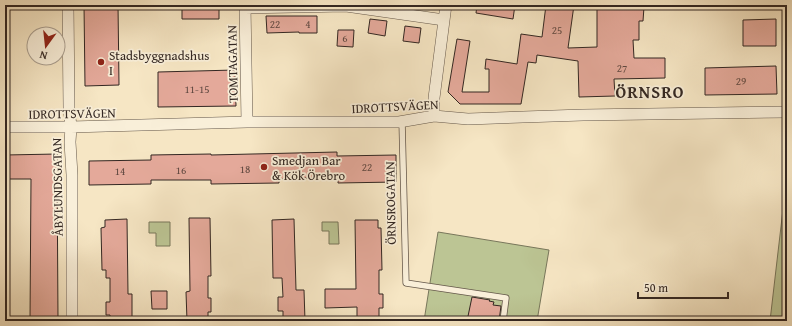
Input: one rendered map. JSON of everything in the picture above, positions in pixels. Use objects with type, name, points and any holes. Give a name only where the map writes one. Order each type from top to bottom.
[{"type":"street","name":"ÅBYLUNDSGATAN","points":[[68,5],[69,108],[71,127],[70,142],[72,181],[72,321]]},
{"type":"street","points":[[434,116],[434,98],[446,5]]},
{"type":"street","points":[[245,6],[346,6],[444,20]]},
{"type":"street","name":"TOMTAGATAN","points":[[245,6],[247,122]]},
{"type":"street","name":"IDROTTSVÄGEN","points":[[5,128],[247,122],[402,122],[434,116],[468,119],[590,115],[787,112]]},
{"type":"lane","name":"ÖRNSROGATAN","points":[[402,122],[406,283],[506,298],[503,321]]},
{"type":"green space","points":[[787,175],[787,321],[770,321]]},
{"type":"green space","points":[[149,222],[170,222],[170,246],[156,246],[156,233],[149,233]]},
{"type":"green space","points":[[322,222],[338,222],[339,244],[329,244],[329,231],[322,231]]},
{"type":"green space","points":[[438,232],[549,250],[537,321],[424,321]]},
{"type":"building","name":"Stadsbyggnadshus I","points":[[84,5],[118,5],[119,85],[85,86]]},
{"type":"building","points":[[182,5],[219,5],[219,19],[182,19]]},
{"type":"building","points":[[477,5],[515,5],[513,19],[476,13]]},
{"type":"building","points":[[546,5],[574,5],[568,48],[597,47],[597,7],[644,7],[643,21],[639,21],[639,40],[633,40],[634,58],[665,58],[665,78],[614,79],[615,96],[579,97],[578,61],[537,55],[536,63],[528,62],[521,104],[460,104],[448,92],[457,39],[470,41],[462,92],[489,92],[489,69],[485,69],[486,59],[517,64],[521,34],[542,37]]},
{"type":"building","points":[[266,16],[317,16],[317,33],[267,33]]},
{"type":"building","points":[[370,19],[387,21],[385,36],[368,33]]},
{"type":"building","points":[[776,19],[776,46],[743,46],[743,20]]},
{"type":"building","points":[[405,26],[421,28],[419,43],[403,41]]},
{"type":"building","points":[[338,30],[354,30],[353,47],[337,46]]},
{"type":"building","points":[[776,66],[777,94],[705,95],[705,68]]},
{"type":"building","points":[[235,70],[236,106],[158,107],[158,72]]},
{"type":"building","points":[[337,152],[337,156],[396,155],[396,182],[338,183],[338,178],[306,178],[279,179],[279,183],[211,184],[211,180],[151,180],[151,184],[89,185],[89,161],[151,160],[151,155]]},
{"type":"building","points":[[57,154],[58,321],[30,321],[31,179],[5,179],[5,155]]},
{"type":"building","points":[[189,218],[210,218],[211,276],[208,276],[208,298],[211,298],[211,312],[208,312],[208,321],[187,321],[186,292],[190,291]]},
{"type":"building","points":[[127,219],[128,294],[132,294],[132,321],[110,321],[110,315],[106,315],[106,302],[110,302],[110,278],[106,278],[106,270],[102,270],[101,228],[105,227],[105,220]]},
{"type":"building","points":[[294,219],[296,290],[304,290],[305,321],[283,321],[283,311],[278,311],[278,297],[283,297],[282,278],[273,278],[272,220]]},
{"type":"building","points":[[355,220],[378,220],[378,228],[381,228],[382,270],[379,270],[379,294],[383,294],[383,308],[379,308],[379,321],[357,321],[357,307],[325,308],[325,289],[356,289]]},
{"type":"building","points":[[151,291],[167,291],[167,309],[152,309]]},
{"type":"building","points":[[472,297],[490,300],[489,301],[494,302],[493,305],[501,306],[499,321],[467,321]]},
{"type":"place","name":"Stadsbyggnadshus I","points":[[101,62]]},
{"type":"place","name":"Smedjan Bar & Kök Örebro","points":[[264,167]]},
{"type":"district","name":"ÖRNSRO","points":[[650,92]]}]
